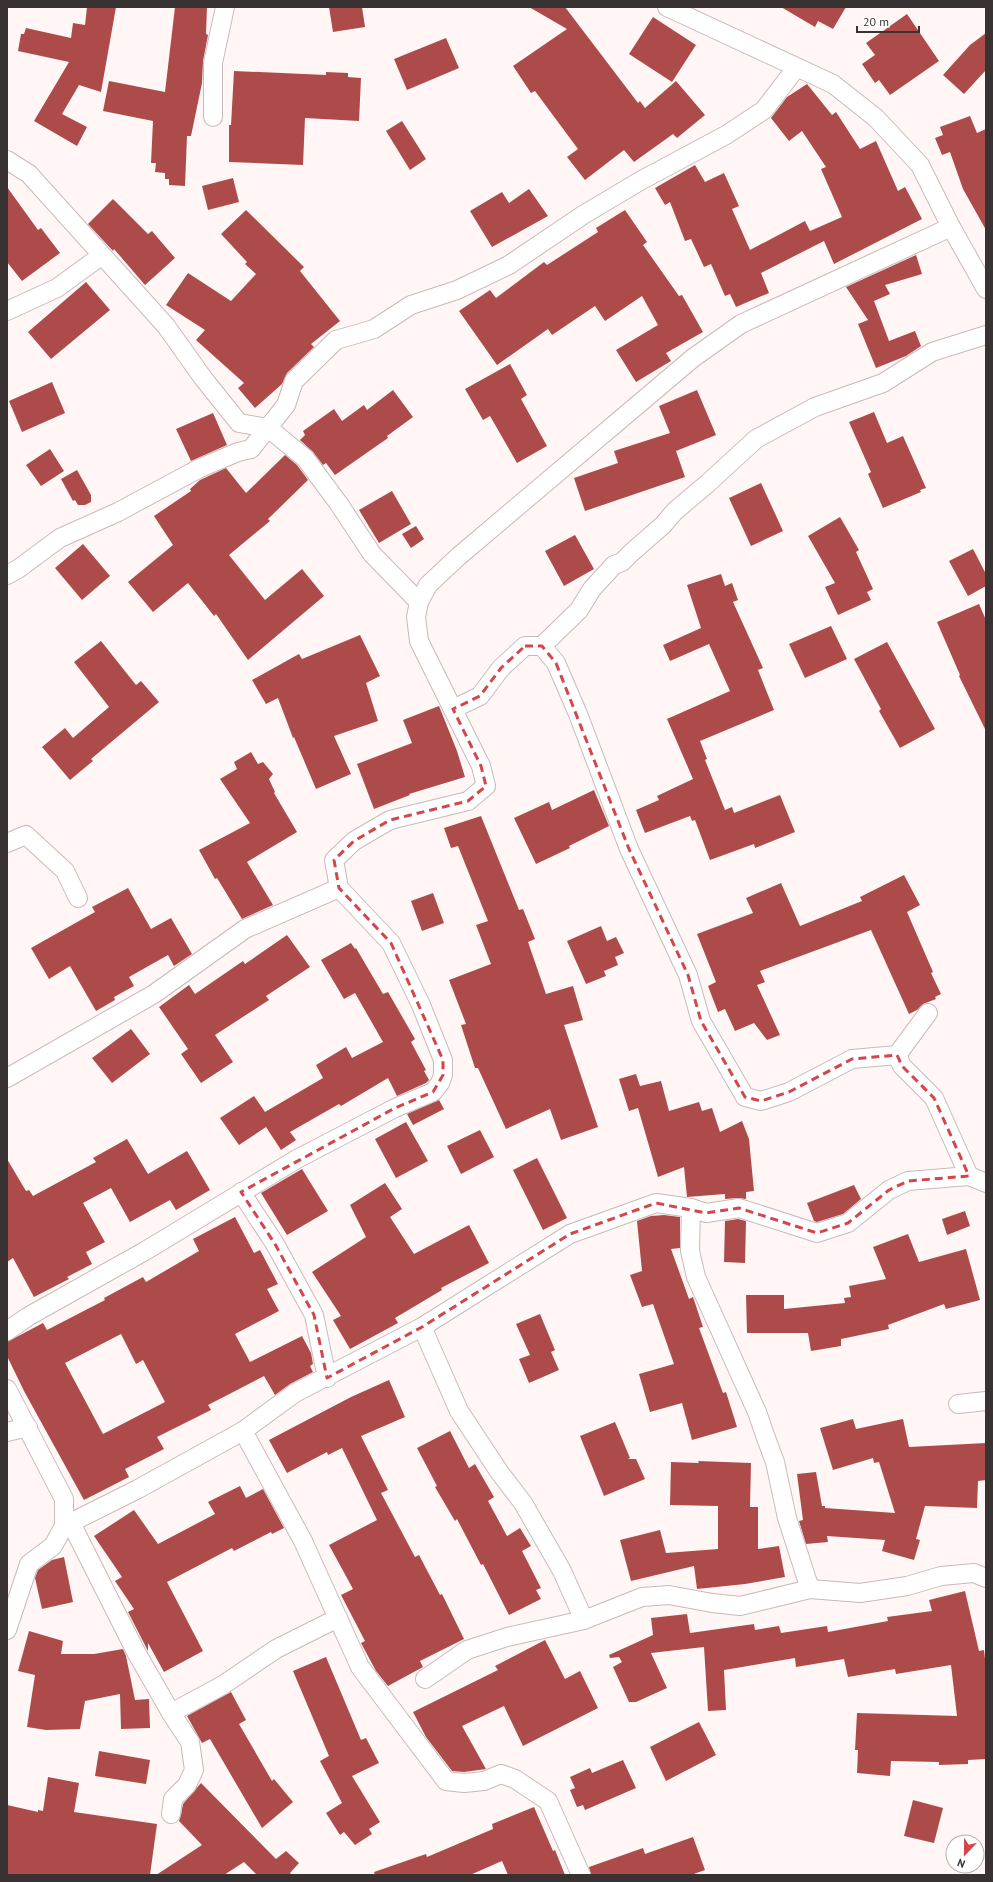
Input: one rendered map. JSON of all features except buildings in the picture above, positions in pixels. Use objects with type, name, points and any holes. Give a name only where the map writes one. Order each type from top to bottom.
[{"type":"street","points":[[213,117],[213,63],[225,7]]},
{"type":"street","points":[[668,7],[833,84],[876,118],[920,166],[951,227],[986,289]]},
{"type":"street","points":[[7,575],[18,569],[60,538],[118,512],[200,468],[238,452],[251,449],[286,405],[294,381],[336,340],[374,329],[411,306],[457,290],[509,265],[590,211],[640,181],[726,135],[764,110],[796,68]]},
{"type":"street","points":[[7,160],[29,174],[101,256],[166,326],[203,378],[239,423],[268,428],[305,458],[340,504],[372,554],[419,602]]},
{"type":"street","points":[[7,1331],[28,1316],[145,1252],[241,1192],[297,1160],[395,1108],[433,1092],[440,1083],[443,1074],[443,1060],[421,1005],[391,943],[339,888],[334,860],[354,841],[390,820],[468,801],[486,786],[481,766],[419,641],[416,616],[419,602],[428,585],[459,556],[693,358],[735,328],[951,227]]},
{"type":"street","points":[[7,311],[57,288],[101,256]]},
{"type":"street","points":[[453,710],[480,696],[501,668],[525,646],[542,646],[579,610],[592,589],[614,566],[622,562],[663,525],[675,511],[756,439],[815,407],[883,383],[932,352],[986,335]]},
{"type":"street","points":[[542,646],[556,664],[578,714],[629,849],[688,975],[701,1021],[745,1097],[761,1101],[789,1092],[852,1059],[897,1055],[928,1014]]},
{"type":"street","points":[[7,843],[26,835],[64,871],[78,898]]},
{"type":"street","points":[[7,1078],[154,994],[245,929],[339,888]]},
{"type":"street","points":[[897,1055],[902,1066],[934,1098],[969,1176]]},
{"type":"street","points":[[7,1630],[29,1564],[53,1546],[68,1525],[138,1489],[243,1431],[295,1393],[327,1378],[422,1327],[570,1234],[656,1203],[691,1208],[706,1213],[739,1208],[817,1234],[848,1223],[889,1190],[908,1182],[969,1176],[986,1183]]},
{"type":"street","points":[[241,1192],[275,1244],[314,1316],[327,1378]]},
{"type":"street","points":[[691,1208],[690,1251],[696,1277],[754,1405],[775,1462],[787,1518],[810,1589]]},
{"type":"street","points":[[422,1327],[459,1411],[500,1473],[523,1503],[562,1571],[584,1620]]},
{"type":"street","points":[[7,1389],[64,1499],[68,1525],[136,1652],[171,1713],[190,1742],[194,1770],[188,1785],[173,1799],[171,1814]]},
{"type":"street","points":[[958,1404],[986,1401]]},
{"type":"street","points":[[7,1432],[28,1427]]},
{"type":"street","points":[[243,1431],[303,1541],[360,1667],[446,1781],[464,1783],[484,1781],[501,1774],[515,1779],[548,1801],[580,1875]]},
{"type":"street","points":[[424,1679],[466,1650],[507,1637],[584,1620],[642,1597],[670,1595],[712,1603],[740,1606],[810,1589],[860,1593],[907,1586],[941,1576],[974,1573],[986,1578]]},
{"type":"street","points":[[171,1713],[223,1685],[276,1649],[338,1618]]},
{"type":"highlighted area","points":[[525,646],[542,646],[556,663],[629,849],[688,975],[701,1021],[745,1097],[761,1101],[789,1092],[852,1059],[897,1055],[902,1066],[934,1098],[969,1176],[908,1181],[889,1190],[848,1223],[817,1233],[739,1208],[706,1213],[656,1203],[570,1234],[422,1327],[327,1378],[314,1315],[275,1244],[241,1192],[395,1108],[433,1092],[443,1075],[443,1060],[391,943],[339,888],[334,860],[354,841],[390,820],[468,801],[486,786],[481,766],[453,709],[480,696],[501,668]]}]
